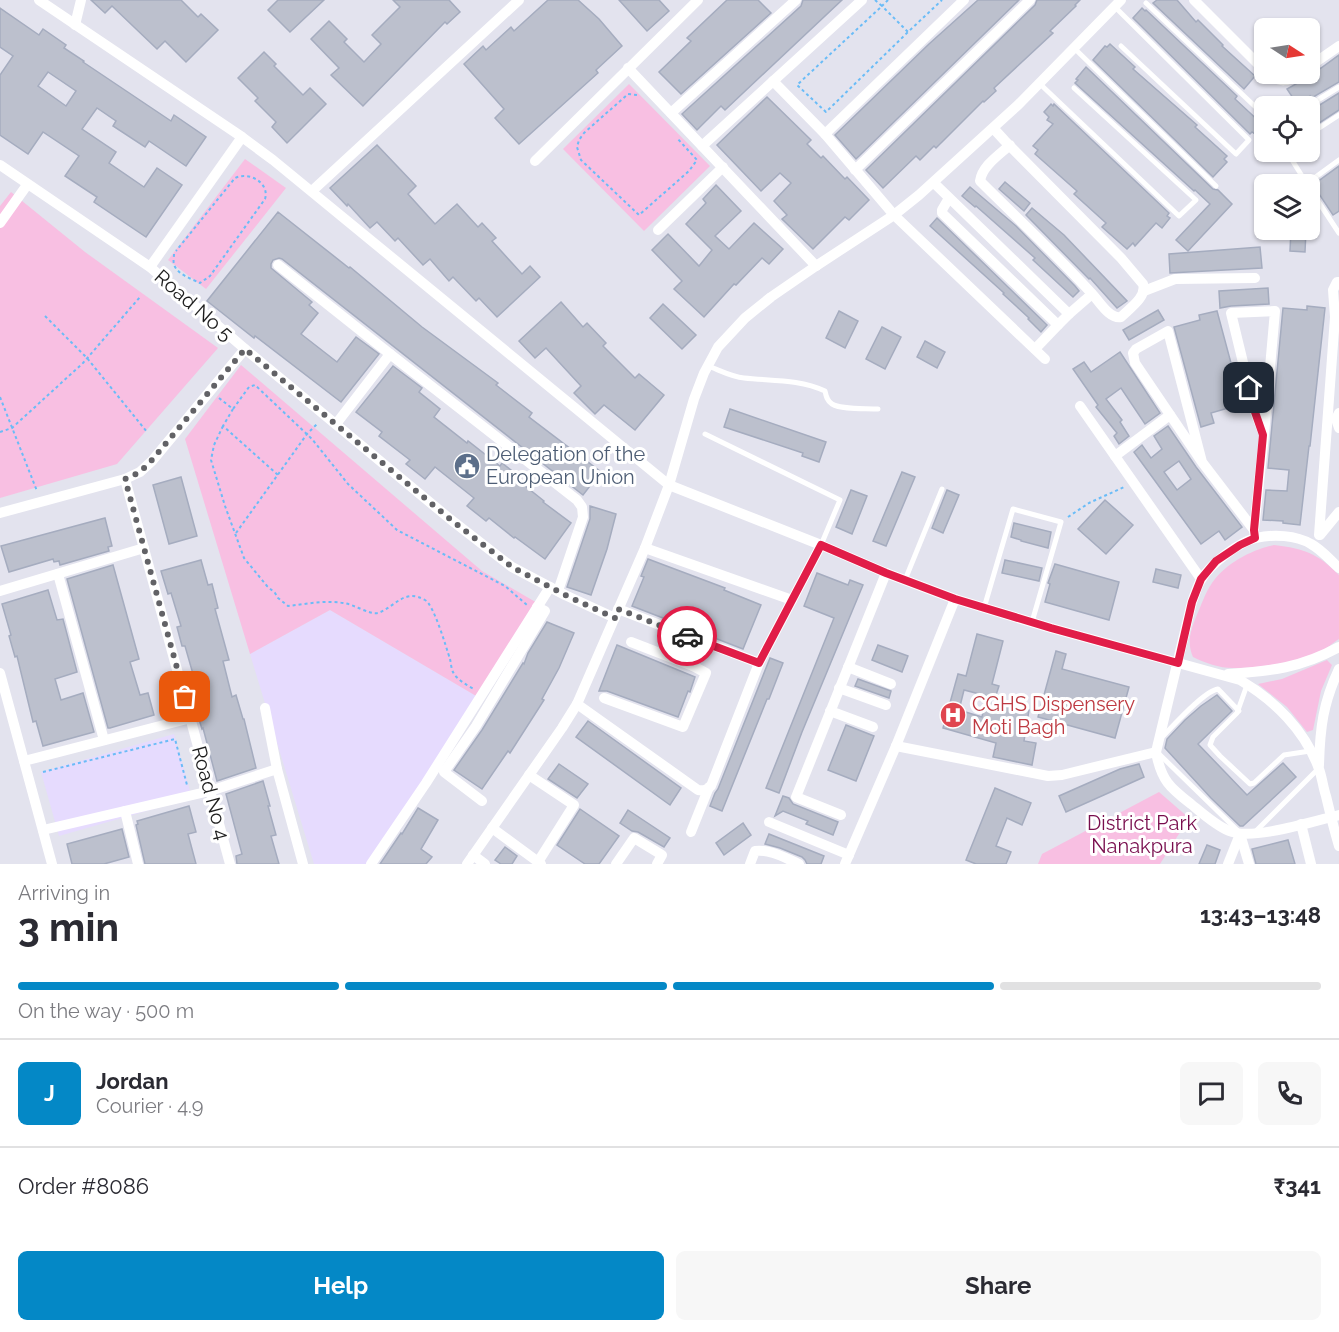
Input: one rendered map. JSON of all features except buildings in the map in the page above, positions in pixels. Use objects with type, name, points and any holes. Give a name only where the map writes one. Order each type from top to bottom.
[{"type":"street","points":[[39,0],[76,22],[242,137],[312,191],[669,485],[955,599],[1240,680],[1257,690],[1298,730],[1319,768],[1335,816],[1339,846]]},
{"type":"street","points":[[76,22],[81,0]]},
{"type":"street","points":[[312,191],[519,0]]},
{"type":"street","points":[[535,160],[628,68],[685,4],[698,0]]},
{"type":"street","points":[[671,113],[796,0]]},
{"type":"street","points":[[702,146],[862,0]]},
{"type":"street","points":[[825,134],[964,0]]},
{"type":"street","points":[[855,170],[1029,0]]},
{"type":"street","points":[[1194,0],[1254,60]]},
{"type":"street","points":[[485,864],[470,860],[577,704],[645,548],[669,485],[694,399],[718,347],[745,318],[813,262],[934,183],[994,129],[1118,3]]},
{"type":"street","points":[[1320,59],[1339,46]]},
{"type":"street","points":[[628,68],[813,262]]},
{"type":"street","points":[[773,81],[825,134],[890,211],[1045,359]]},
{"type":"street","points":[[994,129],[1121,258],[1143,284],[1144,291]]},
{"type":"street","points":[[150,267],[242,137]]},
{"type":"street","points":[[1010,146],[987,166],[980,176],[980,181],[1112,316],[1121,317],[1144,291],[1169,280],[1256,278]]},
{"type":"street","name":"Road No 5","points":[[0,165],[150,267],[450,519],[512,567],[554,589],[617,614],[702,641],[759,663]]},
{"type":"street","points":[[658,230],[723,167]]},
{"type":"street","points":[[934,183],[1069,314]]},
{"type":"street","points":[[0,223],[27,185]]},
{"type":"street","points":[[949,198],[942,213],[1058,325]]},
{"type":"street","points":[[278,265],[577,500],[582,507],[582,517],[554,589],[533,607],[426,783],[371,864]]},
{"type":"street","points":[[1320,535],[1337,317],[1333,290],[1339,282]]},
{"type":"street","points":[[1035,349],[1092,294]]},
{"type":"street","points":[[1255,534],[1275,310],[1231,313],[1255,412],[1263,435]]},
{"type":"street","points":[[1202,462],[1168,331],[1136,349],[1133,353],[1135,363],[1202,462],[1255,534]]},
{"type":"street","points":[[0,513],[125,479],[140,472],[245,349]]},
{"type":"street","points":[[336,424],[390,354]]},
{"type":"street","points":[[1080,406],[1201,579]]},
{"type":"street","points":[[1339,413],[1336,419],[1339,428]]},
{"type":"street","points":[[1115,456],[1170,416]]},
{"type":"street","name":"Road No 4","points":[[125,479],[230,864]]},
{"type":"street","points":[[1311,544],[1339,512]]},
{"type":"street","points":[[1335,816],[1259,834],[1231,832],[1215,823],[1171,788],[1158,765],[1156,752],[1192,602],[1201,579],[1216,561],[1255,534],[1297,538],[1311,544],[1339,568]]},
{"type":"street","points":[[691,832],[759,663],[821,545]]},
{"type":"street","points":[[0,591],[144,548]]},
{"type":"street","points":[[645,548],[792,600]]},
{"type":"street","points":[[842,815],[796,797],[886,573]]},
{"type":"street","points":[[58,574],[104,741]]},
{"type":"street","points":[[770,822],[847,859],[896,746],[955,599]]},
{"type":"street","points":[[482,801],[444,772],[476,726],[545,611],[533,607]]},
{"type":"street","points":[[693,666],[702,641]]},
{"type":"street","points":[[604,698],[683,727],[706,673],[631,642]]},
{"type":"street","points":[[1219,674],[1288,668],[1339,647]]},
{"type":"street","points":[[848,667],[891,684]]},
{"type":"street","points":[[1319,768],[1320,731],[1324,707],[1339,669]]},
{"type":"street","points":[[0,673],[52,864]]},
{"type":"street","points":[[839,688],[886,705]]},
{"type":"street","points":[[577,704],[698,790],[703,791],[710,788]]},
{"type":"street","points":[[265,708],[277,769],[303,864]]},
{"type":"street","points":[[830,711],[873,727]]},
{"type":"street","points":[[24,761],[191,718]]},
{"type":"street","points":[[896,746],[1048,776],[1062,775],[1156,752]]},
{"type":"street","points":[[44,830],[191,796],[277,769]]},
{"type":"street","points":[[492,828],[536,862],[574,805],[529,775]]},
{"type":"street","points":[[125,811],[138,864]]},
{"type":"street","points":[[1301,824],[1311,864]]},
{"type":"street","points":[[1228,864],[1240,834]]},
{"type":"street","points":[[1240,834],[1249,864]]},
{"type":"street","points":[[616,864],[634,837],[662,855],[657,864]]},
{"type":"street","points":[[750,864],[755,851],[761,850],[799,864]]},
{"type":"lane","points":[[1118,3],[1249,140],[1236,154],[1121,46]]},
{"type":"lane","points":[[1146,3],[1254,106]]},
{"type":"lane","points":[[1074,48],[1215,186]]},
{"type":"lane","points":[[1039,83],[1179,216],[1196,200],[1074,88]]},
{"type":"lane","points":[[1320,99],[1339,87]]},
{"type":"lane","points":[[1320,127],[1339,115]]},
{"type":"lane","points":[[1320,174],[1339,160]]},
{"type":"lane","points":[[1320,202],[1337,225],[1339,233]]},
{"type":"lane","points":[[708,366],[742,378],[781,380],[817,387],[825,391],[826,399],[831,404],[842,407],[878,409]]},
{"type":"lane","points":[[705,434],[840,500],[821,545]]},
{"type":"lane","points":[[905,580],[942,489]]},
{"type":"lane","points":[[984,608],[1013,509],[1061,522],[1032,622]]},
{"type":"lane","points":[[1247,685],[1239,711],[1213,737],[1210,745],[1220,756],[1250,784],[1254,783],[1284,755],[1310,751]]},
{"type":"lane","points":[[1160,738],[1200,699],[1215,689],[1218,689],[1239,711]]},
{"type":"lane","points":[[1156,752],[1240,834]]},
{"type":"lane","points":[[1252,834],[1319,768]]},
{"type":"path","points":[[875,0],[909,32]]},
{"type":"path","points":[[888,0],[797,85],[826,112],[942,0]]},
{"type":"path","points":[[628,94],[584,133],[577,147],[581,160],[639,215],[689,171],[697,160],[677,138]]},
{"type":"path","points":[[240,175],[248,176],[263,186],[266,191],[265,200],[210,276],[200,283],[186,276],[177,270],[174,264],[174,254],[235,178],[240,175]]},
{"type":"path","points":[[164,246],[174,254]]},
{"type":"path","points":[[0,432],[12,428],[87,358],[140,297]]},
{"type":"path","points":[[45,316],[87,358],[147,432]]},
{"type":"path","points":[[479,690],[469,686],[453,674],[443,639],[428,601],[414,596],[406,597],[379,612],[372,613],[358,606],[344,603],[324,602],[288,606],[278,598],[244,558],[211,460],[214,445],[233,409],[249,387],[255,385],[312,439],[348,484],[398,530],[505,586],[533,607]]},
{"type":"path","points":[[210,391],[233,409]]},
{"type":"path","points":[[0,397],[41,502]]},
{"type":"path","points":[[236,533],[307,434],[325,415]]},
{"type":"path","points":[[223,426],[278,475]]},
{"type":"path","points":[[1061,522],[1089,503],[1133,482]]},
{"type":"path","points":[[43,772],[175,739],[191,796]]},
{"type":"shaded area","points":[[330,610],[483,700],[371,864],[314,864],[250,654]]},
{"type":"shaded area","points":[[174,734],[192,798],[59,836],[41,772]]},
{"type":"green space","points":[[629,84],[710,166],[644,231],[563,149]]},
{"type":"green space","points":[[245,159],[286,188],[206,289],[168,260]]},
{"type":"green space","points":[[11,192],[85,252],[218,348],[117,464],[0,498],[0,206]]},
{"type":"green space","points":[[241,365],[482,571],[539,604],[483,700],[330,610],[250,654],[185,439]]},
{"type":"green space","points":[[1274,545],[1310,553],[1339,575],[1339,639],[1311,656],[1265,666],[1223,667],[1193,657],[1190,647],[1191,633],[1212,583],[1224,569],[1240,558]]},
{"type":"green space","points":[[1327,660],[1332,665],[1321,691],[1313,730],[1307,732],[1287,707],[1258,684],[1282,679]]},
{"type":"green space","name":"District Park Nanakpura","points":[[1159,792],[1189,818],[1160,864],[1038,864],[1042,854]]},
{"type":"way so far","points":[[185,697],[125,479],[140,472],[152,460],[245,349],[450,519],[512,567],[615,618],[618,609],[687,636]]},
{"type":"place","name":"Delegation of the European Union","points":[[467,466]]},
{"type":"place","name":"CGHS Dispensery Moti Bagh","points":[[953,715]]},
{"type":"route","points":[[687,636],[759,663],[821,545],[955,599],[1178,663],[1192,602],[1201,579],[1216,561],[1255,538],[1263,435],[1249,388]]}]
